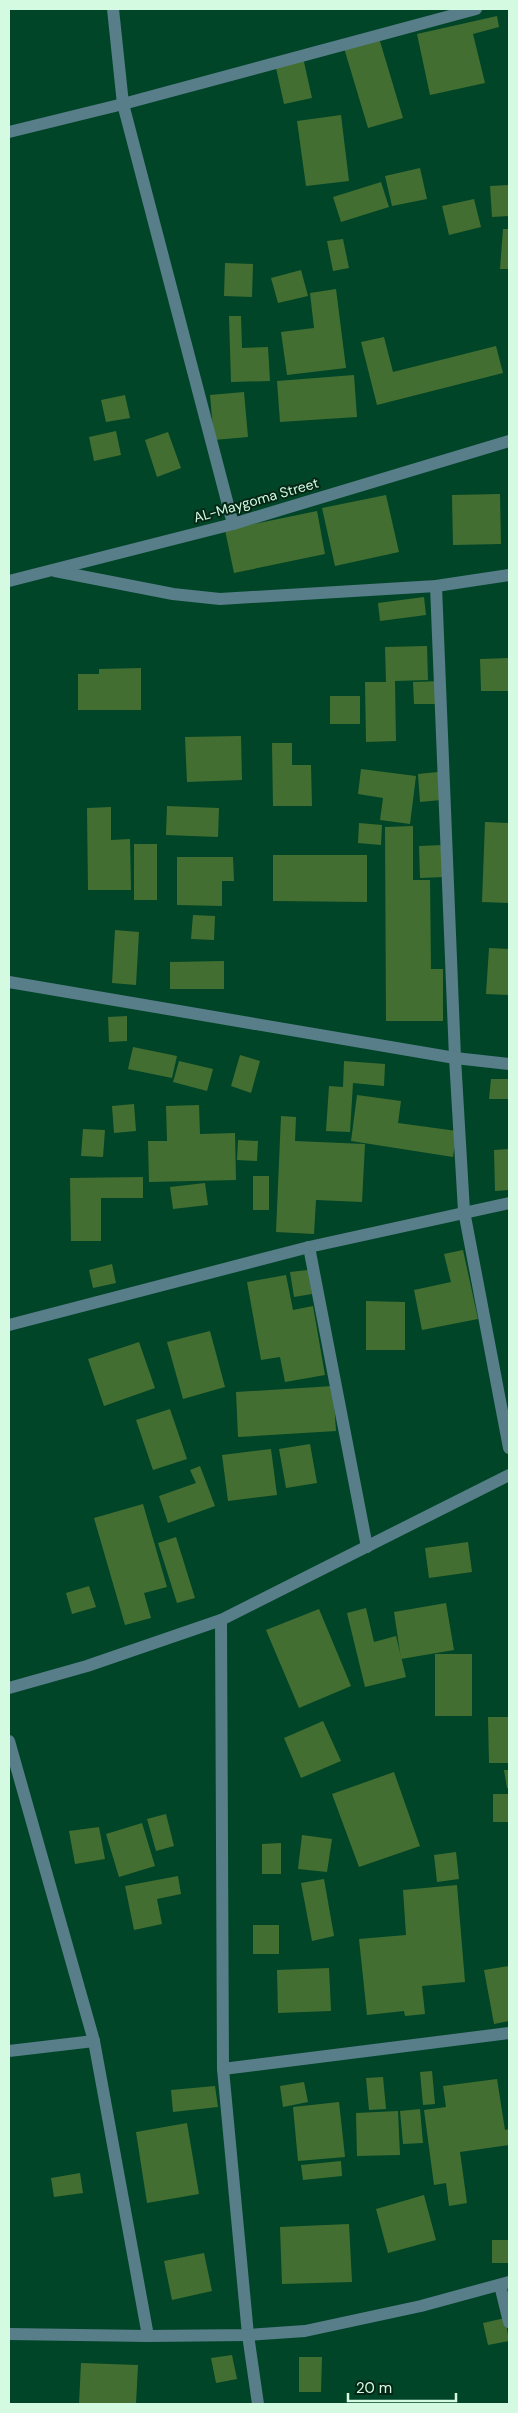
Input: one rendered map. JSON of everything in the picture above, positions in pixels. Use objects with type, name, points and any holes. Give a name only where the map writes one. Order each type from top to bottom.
[{"type":"street","points":[[113,9],[123,104],[233,524]]},
{"type":"street","points":[[9,132],[123,104],[476,9]]},
{"type":"street","name":"AL-Maygoma Street","points":[[9,582],[233,524],[509,441]]},
{"type":"street","points":[[51,570],[173,594],[220,598],[436,586],[509,575]]},
{"type":"street","points":[[436,586],[455,1058],[464,1211],[509,1448]]},
{"type":"street","points":[[9,982],[455,1058],[509,1064]]},
{"type":"street","points":[[9,1326],[309,1247],[464,1211],[509,1203]]},
{"type":"street","points":[[309,1247],[367,1547]]},
{"type":"street","points":[[9,1688],[78,1669],[221,1620],[509,1475]]},
{"type":"street","points":[[221,1620],[223,2069],[248,2335],[258,2404]]},
{"type":"street","points":[[9,1741],[94,2041],[148,2336]]},
{"type":"street","points":[[223,2069],[509,2033]]},
{"type":"street","points":[[9,2051],[94,2041]]},
{"type":"street","points":[[9,2334],[248,2335],[305,2331],[421,2306],[504,2284],[509,2322]]},
{"type":"building","points":[[497,16],[499,27],[473,34],[485,83],[430,95],[417,34]]},
{"type":"building","points":[[379,38],[403,118],[368,128],[344,48]]},
{"type":"building","points":[[302,53],[312,98],[284,104],[274,59]]},
{"type":"building","points":[[341,115],[349,181],[306,186],[297,121]]},
{"type":"building","points":[[420,168],[427,199],[392,206],[385,176]]},
{"type":"building","points":[[381,182],[389,207],[341,222],[333,197]]},
{"type":"building","points":[[509,185],[509,216],[492,217],[490,186]]},
{"type":"building","points":[[474,199],[481,227],[449,235],[442,206]]},
{"type":"building","points":[[503,229],[509,229],[509,269],[500,269]]},
{"type":"building","points":[[343,239],[349,268],[333,271],[327,241]]},
{"type":"building","points":[[225,263],[253,264],[252,297],[224,296]]},
{"type":"building","points":[[301,270],[308,296],[278,303],[271,278]]},
{"type":"building","points":[[336,289],[346,368],[287,375],[281,332],[314,328],[310,293]]},
{"type":"building","points":[[229,316],[241,316],[242,348],[268,347],[270,381],[231,382]]},
{"type":"building","points":[[384,337],[393,372],[496,346],[503,373],[377,405],[361,342]]},
{"type":"building","points":[[354,375],[357,417],[280,422],[277,381]]},
{"type":"building","points":[[244,392],[248,437],[214,440],[210,395]]},
{"type":"building","points":[[125,395],[130,418],[106,422],[101,400]]},
{"type":"building","points":[[116,431],[121,455],[94,461],[89,437]]},
{"type":"building","points":[[168,432],[181,468],[157,477],[145,440]]},
{"type":"building","points":[[500,494],[501,544],[453,545],[452,495]]},
{"type":"building","points":[[386,495],[399,552],[335,566],[322,508]]},
{"type":"building","points":[[317,511],[325,554],[234,573],[225,530]]},
{"type":"building","points":[[424,597],[426,615],[380,621],[378,603]]},
{"type":"building","points":[[427,646],[428,680],[395,681],[396,741],[366,742],[365,682],[386,682],[385,647]]},
{"type":"building","points":[[509,658],[509,691],[481,691],[480,659]]},
{"type":"building","points":[[141,668],[141,710],[78,710],[78,674],[99,674],[99,669]]},
{"type":"building","points":[[443,681],[443,704],[414,704],[413,682]]},
{"type":"building","points":[[330,696],[360,696],[360,724],[330,724]]},
{"type":"building","points":[[241,736],[242,780],[187,782],[185,737]]},
{"type":"building","points":[[272,743],[292,743],[292,765],[311,765],[312,806],[273,806]]},
{"type":"building","points":[[361,769],[416,776],[410,824],[380,820],[383,798],[358,794]]},
{"type":"building","points":[[438,772],[441,800],[420,802],[418,774]]},
{"type":"building","points":[[167,806],[219,808],[218,837],[166,835]]},
{"type":"building","points":[[111,807],[111,840],[130,839],[131,890],[88,890],[87,808]]},
{"type":"building","points":[[485,822],[509,823],[509,903],[482,902]]},
{"type":"building","points":[[359,823],[382,825],[381,845],[358,843]]},
{"type":"building","points":[[413,826],[413,880],[430,880],[431,969],[443,969],[443,1021],[386,1021],[385,827]]},
{"type":"building","points":[[134,844],[157,844],[157,900],[134,900]]},
{"type":"building","points":[[443,845],[444,877],[420,878],[419,846]]},
{"type":"building","points":[[273,855],[367,855],[367,902],[273,901]]},
{"type":"building","points":[[177,857],[233,857],[234,881],[222,881],[222,906],[177,905]]},
{"type":"building","points":[[193,915],[215,916],[214,940],[191,939]]},
{"type":"building","points":[[115,930],[139,932],[136,985],[112,983]]},
{"type":"building","points":[[489,948],[509,949],[509,995],[486,994]]},
{"type":"building","points":[[224,961],[224,989],[170,989],[170,962]]},
{"type":"building","points":[[127,1016],[127,1041],[109,1042],[108,1017]]},
{"type":"building","points":[[133,1047],[177,1056],[172,1078],[128,1069]]},
{"type":"building","points":[[240,1055],[260,1061],[251,1093],[231,1086]]},
{"type":"building","points":[[179,1061],[213,1069],[207,1091],[173,1082]]},
{"type":"building","points":[[344,1061],[385,1064],[384,1086],[353,1083],[350,1132],[326,1131],[329,1086],[343,1087]]},
{"type":"building","points":[[491,1079],[509,1079],[509,1099],[489,1099]]},
{"type":"building","points":[[357,1095],[401,1101],[398,1123],[457,1131],[453,1157],[351,1141]]},
{"type":"building","points":[[134,1104],[136,1131],[114,1133],[112,1106]]},
{"type":"building","points":[[199,1105],[200,1134],[235,1133],[236,1180],[149,1182],[148,1141],[167,1141],[166,1106]]},
{"type":"building","points":[[281,1116],[296,1117],[295,1141],[365,1144],[362,1202],[316,1200],[314,1234],[276,1232]]},
{"type":"building","points":[[83,1129],[105,1130],[103,1157],[81,1156]]},
{"type":"building","points":[[238,1140],[258,1141],[257,1161],[237,1160]]},
{"type":"building","points":[[509,1149],[509,1190],[495,1191],[494,1150]]},
{"type":"building","points":[[253,1176],[269,1176],[269,1210],[253,1210]]},
{"type":"building","points":[[143,1177],[143,1198],[101,1198],[101,1241],[71,1241],[70,1178]]},
{"type":"building","points":[[205,1183],[208,1205],[173,1209],[170,1187]]},
{"type":"building","points":[[463,1250],[478,1319],[422,1330],[414,1290],[451,1282],[444,1254]]},
{"type":"building","points":[[112,1264],[116,1283],[93,1288],[89,1270]]},
{"type":"building","points":[[308,1270],[312,1294],[294,1297],[290,1272]]},
{"type":"building","points":[[286,1275],[293,1310],[313,1306],[325,1375],[285,1382],[280,1357],[261,1360],[247,1282]]},
{"type":"building","points":[[366,1301],[405,1302],[405,1350],[366,1350]]},
{"type":"building","points":[[210,1331],[225,1387],[183,1399],[167,1342]]},
{"type":"building","points":[[139,1342],[155,1388],[104,1406],[88,1359]]},
{"type":"building","points":[[333,1386],[336,1431],[238,1437],[236,1392]]},
{"type":"building","points":[[170,1409],[187,1459],[153,1470],[136,1420]]},
{"type":"building","points":[[310,1444],[317,1483],[286,1488],[279,1449]]},
{"type":"building","points":[[271,1449],[277,1495],[228,1501],[222,1455]]},
{"type":"building","points":[[200,1466],[215,1506],[168,1523],[159,1496],[196,1483],[190,1470]]},
{"type":"building","points":[[143,1504],[167,1587],[144,1593],[151,1618],[125,1625],[94,1518]]},
{"type":"building","points":[[176,1537],[195,1598],[177,1603],[158,1543]]},
{"type":"building","points":[[468,1542],[472,1572],[429,1578],[425,1548]]},
{"type":"building","points":[[89,1586],[96,1607],[72,1614],[66,1593]]},
{"type":"building","points":[[446,1603],[454,1650],[401,1659],[394,1612]]},
{"type":"building","points":[[366,1608],[374,1642],[396,1636],[406,1677],[365,1687],[347,1613]]},
{"type":"building","points":[[319,1609],[351,1686],[299,1708],[266,1630]]},
{"type":"building","points":[[435,1654],[472,1654],[472,1716],[435,1716]]},
{"type":"building","points":[[488,1717],[508,1717],[509,1763],[489,1763]]},
{"type":"building","points":[[323,1721],[341,1761],[301,1778],[284,1738]]},
{"type":"building","points":[[504,1770],[509,1770],[509,1788],[507,1788]]},
{"type":"building","points":[[394,1772],[420,1846],[359,1867],[332,1794]]},
{"type":"building","points":[[493,1794],[509,1794],[509,1822],[493,1822]]},
{"type":"building","points":[[166,1814],[174,1846],[156,1851],[147,1819]]},
{"type":"building","points":[[142,1823],[155,1866],[119,1877],[106,1834]]},
{"type":"building","points":[[99,1827],[105,1859],[75,1864],[69,1831]]},
{"type":"building","points":[[302,1835],[332,1839],[327,1872],[298,1869]]},
{"type":"building","points":[[281,1843],[281,1874],[262,1874],[262,1844]]},
{"type":"building","points":[[456,1852],[459,1879],[437,1882],[434,1855]]},
{"type":"building","points":[[178,1876],[181,1894],[157,1899],[162,1924],[134,1930],[125,1886]]},
{"type":"building","points":[[324,1879],[334,1936],[312,1941],[301,1883]]},
{"type":"building","points":[[457,1885],[465,1982],[422,1986],[425,2014],[405,2016],[404,2011],[367,2015],[359,1939],[406,1935],[403,1890]]},
{"type":"building","points":[[253,1925],[279,1925],[279,1954],[253,1954]]},
{"type":"building","points":[[509,1966],[509,2021],[494,2024],[484,1970]]},
{"type":"building","points":[[329,1968],[331,2011],[278,2013],[277,1970]]},
{"type":"building","points":[[432,2071],[435,2104],[423,2105],[420,2072]]},
{"type":"building","points":[[383,2077],[386,2109],[369,2110],[366,2078]]},
{"type":"building","points":[[497,2079],[505,2130],[509,2129],[509,2145],[460,2152],[467,2203],[449,2206],[446,2183],[434,2185],[424,2110],[446,2107],[443,2086]]},
{"type":"building","points":[[304,2082],[308,2102],[283,2107],[280,2086]]},
{"type":"building","points":[[215,2086],[218,2107],[173,2112],[171,2090]]},
{"type":"building","points":[[339,2102],[345,2157],[298,2161],[293,2107]]},
{"type":"building","points":[[420,2109],[423,2143],[403,2144],[400,2111]]},
{"type":"building","points":[[398,2111],[400,2155],[357,2156],[356,2113]]},
{"type":"building","points":[[187,2123],[199,2194],[147,2203],[136,2132]]},
{"type":"building","points":[[341,2161],[342,2176],[303,2180],[301,2165]]},
{"type":"building","points":[[80,2173],[83,2193],[54,2197],[51,2178]]},
{"type":"building","points":[[424,2195],[436,2240],[388,2253],[376,2209]]},
{"type":"building","points":[[349,2224],[352,2282],[282,2284],[280,2227]]},
{"type":"building","points":[[492,2240],[509,2240],[509,2263],[492,2263]]},
{"type":"building","points":[[204,2253],[212,2291],[172,2300],[164,2261]]},
{"type":"building","points":[[505,2318],[509,2341],[488,2345],[483,2323]]},
{"type":"building","points":[[232,2355],[237,2379],[216,2383],[211,2358]]},
{"type":"building","points":[[299,2357],[322,2357],[321,2392],[299,2392]]},
{"type":"building","points":[[81,2363],[138,2365],[136,2404],[79,2404]]}]
